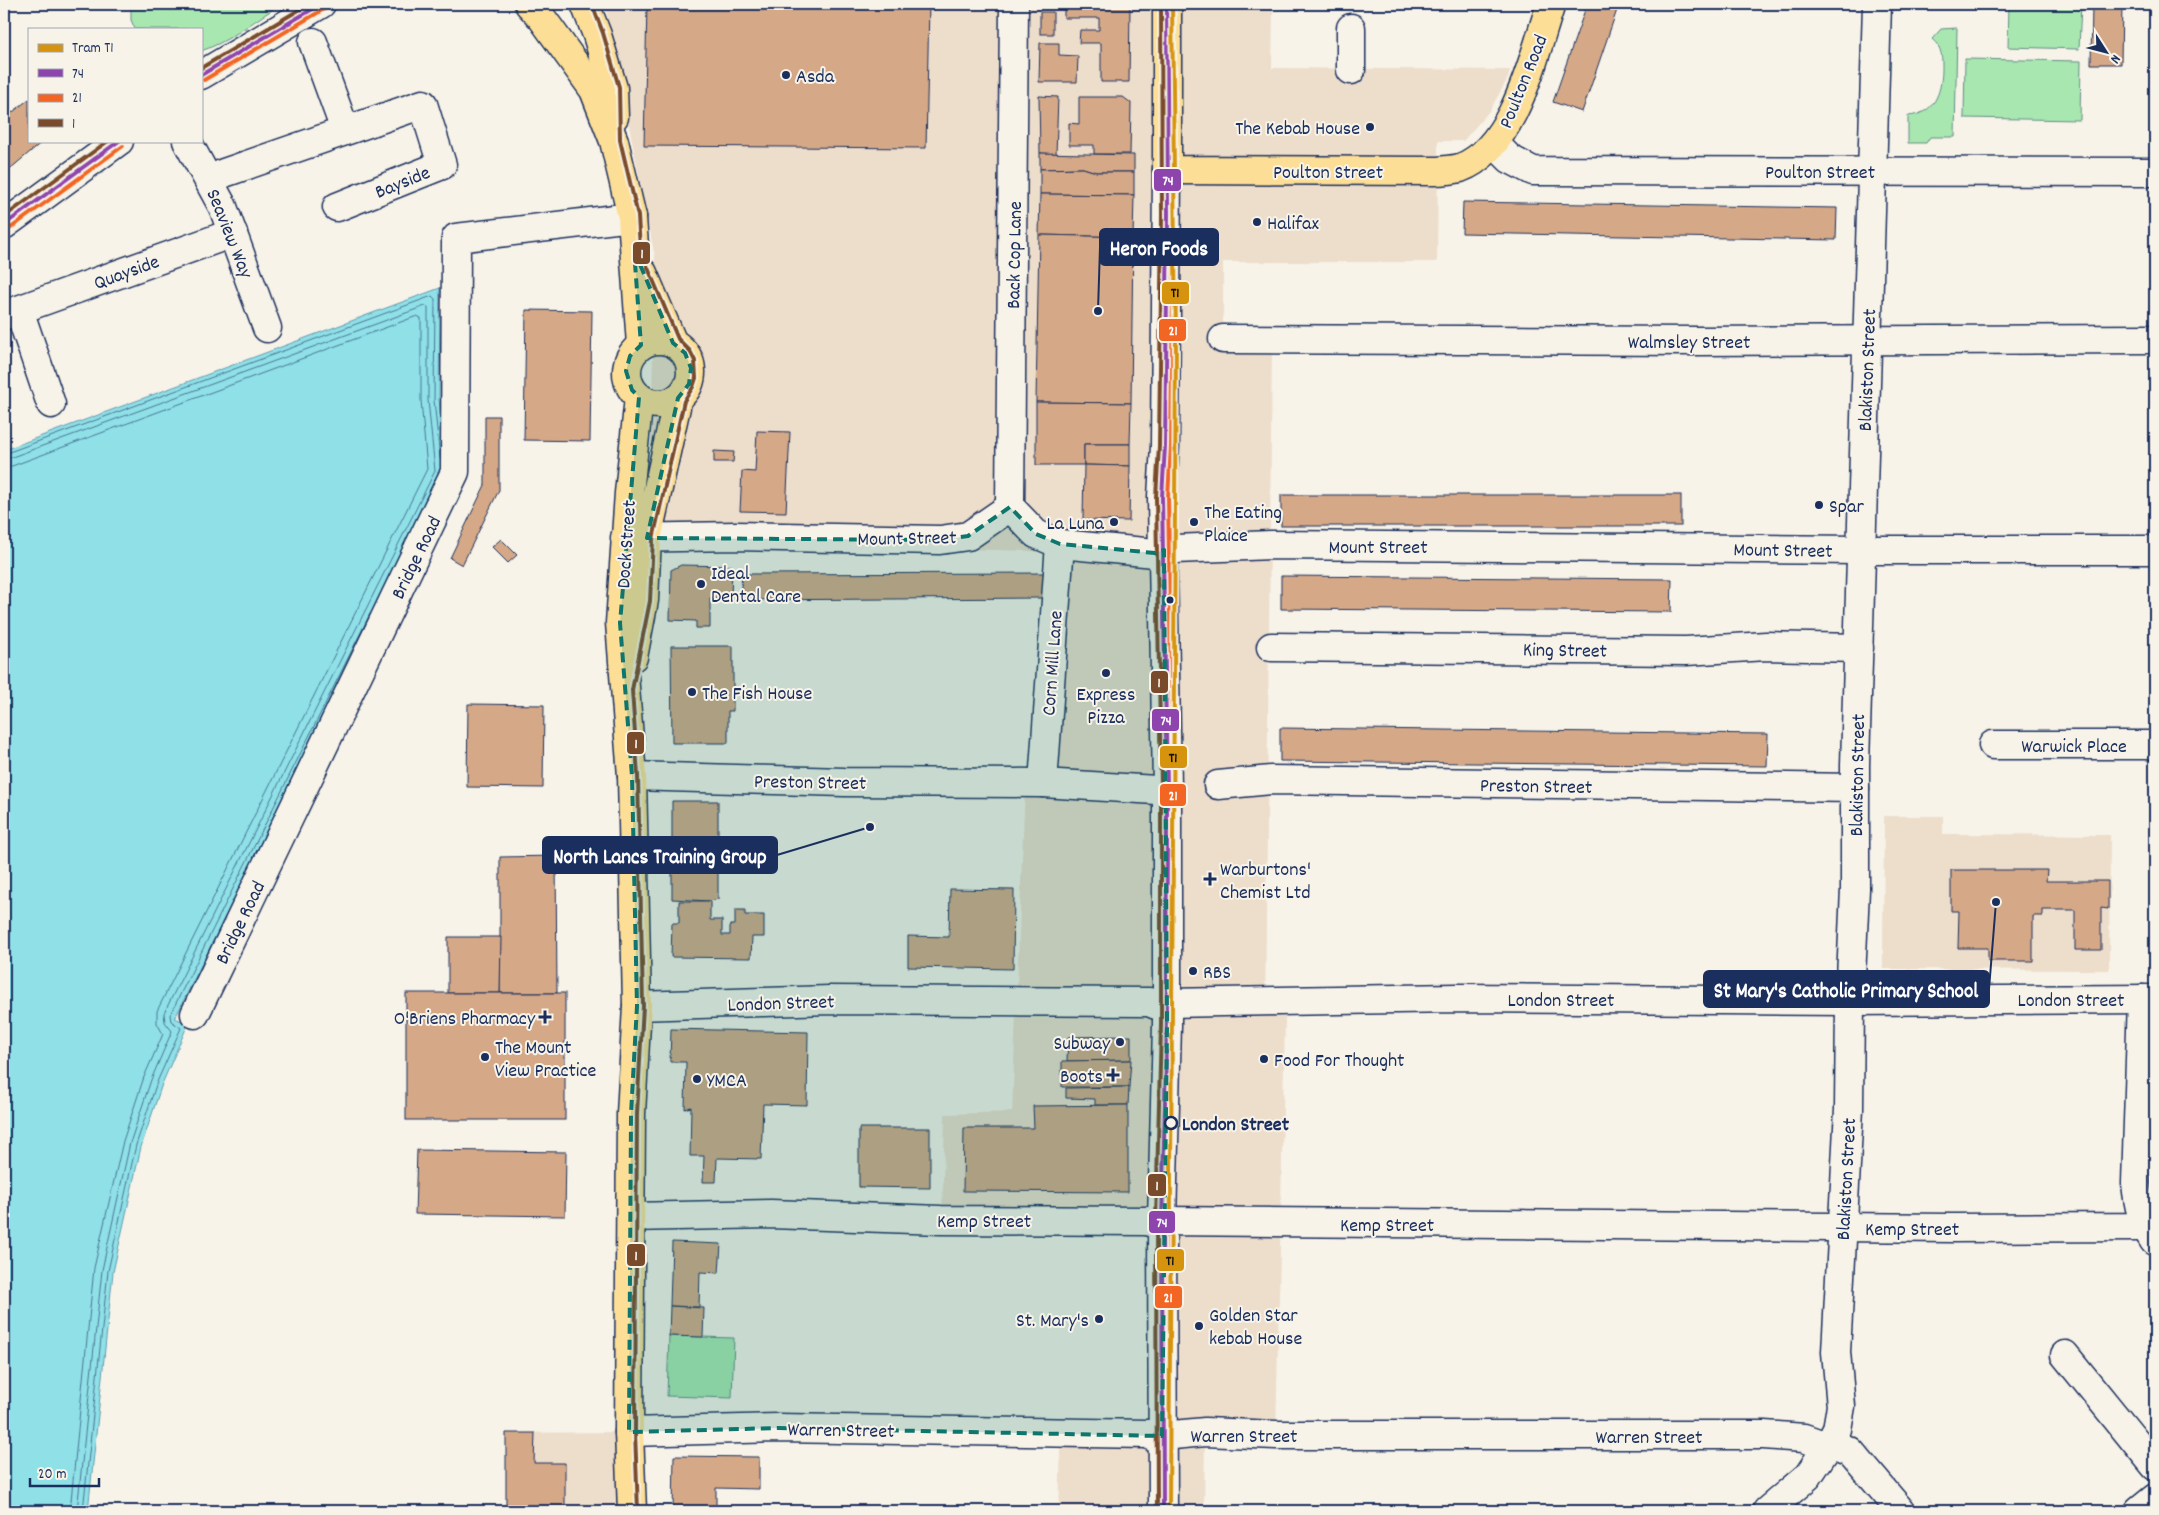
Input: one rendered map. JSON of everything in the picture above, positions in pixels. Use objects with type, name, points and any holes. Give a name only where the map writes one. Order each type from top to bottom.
[{"type":"main road","points":[[529,4],[542,18],[594,90],[614,141],[632,217],[640,345]]},
{"type":"main road","points":[[585,4],[598,35],[613,88],[614,141]]},
{"type":"main road","points":[[1167,4],[1167,170]]},
{"type":"main road","name":"Poulton Road","points":[[1490,148],[1513,114],[1551,4]]},
{"type":"main road","name":"Poulton Street","points":[[1167,170],[1437,171],[1459,168],[1490,148]]},
{"type":"main road","points":[[634,250],[673,343]]},
{"type":"main road","points":[[654,340],[663,340],[673,343],[685,353],[691,368],[689,384],[678,398],[669,403],[659,404],[648,402],[632,390],[626,372],[630,356],[640,345],[654,340]]},
{"type":"main road","name":"Dock Street","points":[[632,1511],[629,1432],[631,1114],[637,1006],[632,776],[626,690],[644,600],[636,538],[639,397]]},
{"type":"main road","name":"Dock Street","points":[[636,538],[678,398]]},
{"type":"street","points":[[202,74],[321,4]]},
{"type":"street","name":"Back Cop Lane","points":[[1010,507],[1014,4]]},
{"type":"street","name":"Blakiston Street","points":[[1767,1511],[1808,1476],[1829,1445],[1837,1429],[1841,1406],[1836,1352],[1849,1109],[1861,550],[1877,4]]},
{"type":"street","points":[[1351,28],[1351,70]]},
{"type":"street","points":[[313,42],[345,130]]},
{"type":"street","name":"Bayside","points":[[210,180],[224,173],[423,104],[442,165],[337,207]]},
{"type":"street","points":[[4,225],[118,142]]},
{"type":"street","name":"Seaview Way","points":[[188,142],[224,207],[267,328]]},
{"type":"street","name":"Poulton Street","points":[[1490,148],[1533,171],[2155,172]]},
{"type":"street","points":[[1163,1511],[1162,1221],[1167,1003],[1167,786],[1162,497],[1165,446],[1167,170]]},
{"type":"street","name":"Bridge Road","points":[[195,1014],[455,472],[456,238],[632,217]]},
{"type":"street","name":"Quayside","points":[[50,404],[11,312],[233,233]]},
{"type":"street","name":"Walmsley Street","points":[[1223,339],[2155,339]]},
{"type":"street","name":"Mount Street","points":[[636,538],[736,536],[940,540],[968,536],[1010,507],[1036,534],[1060,544],[1155,553],[1164,550],[1271,545],[1861,550],[2155,550]]},
{"type":"street","name":"Corn Mill Lane","points":[[1043,783],[1060,544]]},
{"type":"street","name":"King Street","points":[[1271,647],[1686,650],[1766,646],[1859,648]]},
{"type":"street","name":"Warwick Place","points":[[1993,745],[2155,745]]},
{"type":"street","name":"Preston Street","points":[[632,776],[844,782],[1043,783],[1156,790],[1167,786]]},
{"type":"street","name":"Preston Street","points":[[1218,785],[1271,780],[1855,788]]},
{"type":"street","name":"London Street","points":[[637,1006],[830,1000],[1149,1002],[1156,1005],[1167,1003],[1456,998],[1850,1001],[2148,999]]},
{"type":"street","points":[[2148,999],[2136,1183],[2138,1204],[2152,1231]]},
{"type":"street","name":"Kemp Street","points":[[631,1217],[771,1214],[941,1220],[1147,1220],[1156,1224],[1162,1221],[2152,1231]]},
{"type":"street","points":[[2065,1355],[2155,1466]]},
{"type":"street","name":"Warren Street","points":[[629,1432],[778,1428],[1149,1434],[1155,1438],[1204,1432],[1276,1435],[1764,1436],[1804,1438],[1829,1445]]},
{"type":"street","points":[[1829,1445],[1850,1452],[1901,1511]]},
{"type":"street","points":[[2139,1511],[2155,1498]]},
{"type":"highlighted area","points":[[634,250],[673,343],[685,353],[691,368],[689,384],[678,398],[647,538],[940,540],[968,536],[1010,507],[1036,534],[1060,544],[1155,553],[1164,550],[1167,1025],[1162,1436],[778,1428],[629,1432],[631,1114],[637,1006],[632,776],[620,623],[639,397],[632,390],[626,371],[630,356],[641,345]]},
{"type":"shaded area","points":[[605,4],[1273,4],[1272,68],[1510,70],[1508,78],[1490,110],[1463,141],[1438,141],[1437,262],[1223,262],[1223,339],[1272,339],[1265,1015],[1285,1017],[1276,1435],[1205,1432],[1204,1511],[1059,1511],[1061,1444],[1147,1434],[1147,1221],[942,1215],[945,1114],[1012,1112],[1025,783],[1043,783],[1059,552],[649,539],[655,257]]},
{"type":"shaded area","points":[[1884,816],[1943,816],[1943,834],[2110,835],[2109,970],[1883,969]]},
{"type":"shaded area","points":[[629,1432],[632,1511],[506,1511],[506,1433]]},
{"type":"green space","points":[[131,4],[275,4],[272,10],[238,33],[202,51],[202,28],[135,28],[131,20]]},
{"type":"green space","points":[[2009,4],[2081,4],[2079,49],[2008,47]]},
{"type":"green space","points":[[1957,28],[1955,137],[1930,137],[1926,143],[1908,143],[1908,116],[1917,114],[1930,107],[1938,95],[1940,87],[1942,71],[1941,54],[1936,42],[1932,39],[1941,29]]},
{"type":"green space","points":[[1965,59],[2081,61],[2080,120],[1964,118]]},
{"type":"green space","points":[[669,1336],[734,1338],[732,1398],[667,1396]]},
{"type":"water","points":[[440,288],[439,399],[446,472],[175,1018],[188,1024],[162,1084],[141,1147],[113,1272],[88,1511],[4,1511],[4,450]]},
{"type":"building","name":"Asda","points":[[647,4],[929,4],[926,148],[644,146]]},
{"type":"building","points":[[1064,4],[1130,4],[1129,82],[1101,82],[1101,43],[1079,43],[1080,30],[1099,30],[1099,18],[1064,18]]},
{"type":"building","points":[[1587,4],[1619,4],[1582,112],[1553,102]]},
{"type":"building","points":[[2092,4],[2122,4],[2121,64],[2091,64]]},
{"type":"building","points":[[1040,12],[1053,12],[1053,34],[1040,34]]},
{"type":"building","points":[[1040,43],[1059,43],[1059,55],[1078,56],[1077,82],[1039,82]]},
{"type":"building","points":[[1039,96],[1058,97],[1056,154],[1040,153]]},
{"type":"building","points":[[1079,97],[1123,97],[1131,103],[1130,154],[1094,154],[1094,145],[1069,145],[1069,123],[1079,124]]},
{"type":"building","points":[[28,100],[28,142],[42,142],[4,174],[4,119]]},
{"type":"building","points":[[1040,153],[1134,155],[1134,172],[1096,172],[1083,168],[1040,169]]},
{"type":"building","points":[[1083,168],[1096,172],[1134,172],[1134,195],[1040,194],[1040,169]]},
{"type":"building","points":[[1040,194],[1134,195],[1133,237],[1039,235]]},
{"type":"building","points":[[1463,202],[1837,208],[1836,240],[1462,233]]},
{"type":"building","points":[[1039,235],[1133,237],[1131,403],[1036,402]]},
{"type":"building","points":[[526,310],[592,311],[590,441],[524,440]]},
{"type":"building","points":[[1036,402],[1131,403],[1130,444],[1084,444],[1084,465],[1036,465]]},
{"type":"building","points":[[485,416],[499,416],[499,490],[462,565],[450,558],[485,485]]},
{"type":"building","points":[[757,431],[790,432],[786,512],[740,511],[742,471],[755,472]]},
{"type":"building","points":[[1084,444],[1130,444],[1130,466],[1084,465]]},
{"type":"building","points":[[714,451],[734,452],[733,462],[714,462]]},
{"type":"building","points":[[1084,465],[1130,466],[1129,521],[1083,520]]},
{"type":"building","points":[[1281,495],[1681,495],[1681,526],[1281,526]]},
{"type":"building","points":[[501,539],[517,555],[508,563],[492,547]]},
{"type":"building","name":"Ideal Dental Care","points":[[681,565],[732,566],[731,599],[710,598],[710,628],[696,628],[696,621],[670,620],[671,570]]},
{"type":"building","points":[[1046,573],[1044,598],[740,600],[742,574]]},
{"type":"building","points":[[1281,576],[1672,579],[1671,612],[1281,609]]},
{"type":"building","points":[[671,646],[733,646],[733,711],[728,711],[728,743],[672,743]]},
{"type":"building","points":[[468,704],[544,705],[543,788],[467,787]]},
{"type":"building","points":[[1280,728],[1768,734],[1767,766],[1280,761]]},
{"type":"building","points":[[672,801],[718,801],[718,899],[710,901],[672,899]]},
{"type":"building","points":[[556,856],[557,993],[500,993],[500,857]]},
{"type":"building","points":[[1951,870],[2047,870],[2046,881],[2108,881],[2108,909],[2101,908],[2101,950],[2075,950],[2075,910],[2043,910],[2043,916],[2033,916],[2033,961],[1988,961],[1988,948],[1958,948],[1959,911],[1951,911]]},
{"type":"building","points":[[950,889],[1014,890],[1013,969],[908,967],[908,936],[949,937]]},
{"type":"building","points":[[679,901],[710,901],[710,920],[722,920],[722,935],[730,935],[730,925],[735,925],[735,910],[745,910],[745,915],[764,915],[764,937],[752,937],[751,958],[671,957],[672,923],[679,923]]},
{"type":"building","points":[[448,937],[501,937],[500,993],[448,993]]},
{"type":"building","name":"The Mount View Practice","points":[[406,993],[565,993],[565,1120],[406,1120]]},
{"type":"building","points":[[671,1029],[808,1032],[807,1105],[763,1104],[761,1159],[717,1158],[716,1182],[703,1182],[704,1156],[690,1156],[691,1107],[685,1109],[686,1062],[670,1062]]},
{"type":"building","points":[[1131,1036],[1131,1060],[1067,1061],[1068,1037]]},
{"type":"building","points":[[1131,1060],[1129,1087],[1062,1087],[1062,1061]]},
{"type":"building","points":[[1129,1087],[1128,1105],[1095,1105],[1095,1099],[1066,1098],[1066,1088]]},
{"type":"building","points":[[1128,1105],[1128,1192],[963,1191],[964,1128],[1034,1128],[1033,1106]]},
{"type":"building","points":[[859,1128],[930,1128],[930,1188],[859,1187]]},
{"type":"building","points":[[417,1150],[566,1152],[565,1216],[415,1214]]},
{"type":"building","points":[[672,1242],[721,1244],[719,1273],[700,1272],[699,1307],[670,1306]]},
{"type":"building","points":[[670,1306],[704,1308],[703,1337],[669,1336]]},
{"type":"building","points":[[506,1433],[535,1433],[534,1463],[565,1463],[565,1511],[506,1511]]},
{"type":"building","points":[[674,1456],[759,1457],[759,1489],[716,1488],[716,1511],[673,1511]]},
{"type":"tram line","name":"T1","points":[[1169,1511],[1176,338],[1172,4]]},
{"type":"transit line","name":"1","points":[[202,67],[309,4]]},
{"type":"transit line","name":"74","points":[[202,74],[321,4]]},
{"type":"transit line","name":"1","points":[[592,4],[619,87],[620,140],[638,216],[640,249],[678,339],[690,351],[695,361],[696,378],[693,387],[684,401],[653,539],[650,601],[632,690],[638,776],[643,1006],[637,1114],[635,1432],[638,1511]]},
{"type":"transit line","name":"1","points":[[1157,1511],[1156,1221],[1161,1025],[1161,787],[1156,497],[1159,446],[1162,215],[1161,4]]},
{"type":"transit line","name":"74","points":[[1163,1511],[1162,1221],[1167,1025],[1167,787],[1162,497],[1165,446],[1168,215],[1167,4]]},
{"type":"transit line","name":"21","points":[[1169,1511],[1168,1221],[1173,1025],[1173,787],[1168,497],[1171,446],[1174,215],[1173,4]]},
{"type":"transit line","name":"21","points":[[204,80],[324,9]]},
{"type":"transit line","name":"1","points":[[4,217],[107,142]]},
{"type":"transit line","name":"74","points":[[4,225],[118,142]]},
{"type":"transit line","name":"21","points":[[8,230],[123,146]]},
{"type":"place","name":"Asda","points":[[786,75]]},
{"type":"place","name":"The Kebab House","points":[[1370,127]]},
{"type":"place","name":"Halifax","points":[[1257,222]]},
{"type":"place","name":"Heron Foods","points":[[1098,311]]},
{"type":"place","name":"Spar","points":[[1819,505]]},
{"type":"place","name":"La Luna","points":[[1114,522]]},
{"type":"place","name":"The Eating Plaice","points":[[1194,522]]},
{"type":"place","name":"Ideal Dental Care","points":[[701,584]]},
{"type":"place","name":"Express Pizza","points":[[1106,673]]},
{"type":"place","name":"The Fish House","points":[[692,692]]},
{"type":"place","name":"North Lancs Training Group","points":[[870,827]]},
{"type":"place","name":"Warburtons' Chemist Ltd","points":[[1210,879]]},
{"type":"place","name":"St Mary's Catholic Primary School","points":[[1996,902]]},
{"type":"place","name":"RBS","points":[[1193,971]]},
{"type":"place","name":"O'Briens Pharmacy","points":[[545,1017]]},
{"type":"place","name":"Subway","points":[[1120,1042]]},
{"type":"place","name":"The Mount View Practice","points":[[485,1057]]},
{"type":"place","name":"Food For Thought","points":[[1264,1059]]},
{"type":"place","name":"Boots","points":[[1113,1075]]},
{"type":"place","name":"YMCA","points":[[697,1079]]},
{"type":"place","name":"London Street","points":[[1171,1123]]},
{"type":"place","name":"St. Mary's","points":[[1099,1319]]},
{"type":"place","name":"Golden Star kebab House","points":[[1199,1326]]}]
